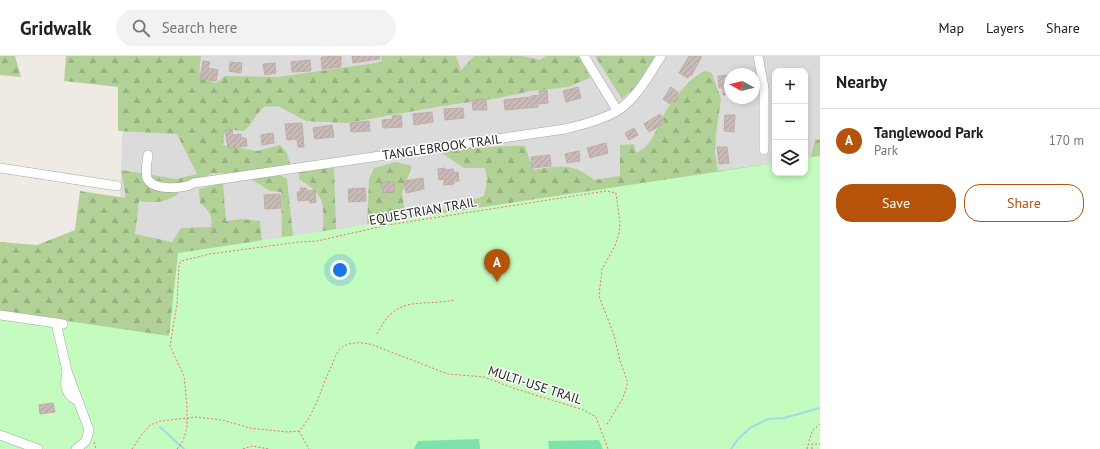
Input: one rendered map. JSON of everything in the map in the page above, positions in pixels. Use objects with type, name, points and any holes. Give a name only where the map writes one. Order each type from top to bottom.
[{"type":"street","points":[[584,56],[617,110]]},
{"type":"street","name":"TANGLEBROOK TRAIL","points":[[148,155],[147,177],[150,182],[161,186],[181,188],[188,187],[194,182],[565,129],[589,123],[617,110],[644,84],[661,56]]},
{"type":"street","points":[[758,56],[764,88],[764,150]]},
{"type":"street","points":[[0,168],[117,186]]},
{"type":"street","points":[[0,315],[59,323],[67,371],[89,430],[86,441],[76,449]]},
{"type":"street","points":[[0,435],[38,449]]},
{"type":"path","name":"EQUESTRIAN TRAIL","points":[[177,449],[183,441],[187,418],[187,391],[184,376],[170,346],[176,304],[179,265],[181,261],[186,258],[298,242],[317,241],[388,225],[614,191],[618,202],[619,233],[615,246],[602,269],[599,287],[600,296],[627,380],[627,386],[623,398],[606,426]]},
{"type":"path","points":[[377,334],[388,316],[401,306],[455,300]]},
{"type":"path","name":"MULTI-USE TRAIL","points":[[343,347],[361,342],[373,345],[448,374],[484,377],[516,390],[584,410],[596,417],[608,449]]},
{"type":"path","points":[[132,449],[142,433],[150,426],[160,421],[203,416],[250,428],[288,432],[299,431],[312,413],[334,361],[343,347],[341,343]]},
{"type":"path","points":[[807,449],[812,431],[820,424]]},
{"type":"path","points":[[299,431],[308,449]]},
{"type":"path","points":[[812,449],[812,444],[819,444],[818,449]]},
{"type":"path","points":[[243,449],[252,446],[269,449]]},
{"type":"shaded area","points":[[131,56],[820,56],[820,156],[808,158],[808,68],[772,68],[772,163],[178,253],[119,239],[122,139]]},
{"type":"green space","points":[[0,56],[15,56],[21,77],[0,75]]},
{"type":"green space","points":[[66,56],[201,56],[199,72],[203,79],[216,83],[225,76],[278,77],[382,62],[381,56],[456,56],[461,70],[474,56],[522,56],[540,60],[546,56],[580,56],[590,78],[568,87],[531,91],[499,98],[442,106],[347,123],[306,121],[278,106],[264,107],[244,131],[225,129],[223,145],[257,151],[280,145],[287,153],[290,164],[237,174],[212,173],[178,192],[177,195],[168,200],[154,202],[139,201],[135,234],[172,242],[181,228],[211,227],[210,214],[200,203],[199,189],[223,183],[226,221],[242,219],[260,221],[262,241],[282,237],[281,192],[270,191],[251,179],[280,175],[287,179],[293,236],[323,231],[323,205],[314,190],[299,179],[299,170],[334,168],[336,229],[367,225],[369,179],[374,168],[396,162],[412,166],[402,193],[406,219],[427,216],[484,196],[487,181],[485,168],[464,168],[440,152],[447,150],[525,146],[533,170],[550,167],[572,168],[579,170],[594,180],[620,176],[620,145],[634,144],[636,153],[642,150],[654,135],[666,111],[678,94],[688,83],[704,71],[712,73],[721,99],[715,153],[718,171],[772,163],[772,176],[808,176],[808,158],[811,157],[815,139],[820,140],[820,206],[399,374],[0,315],[0,242],[37,245],[75,230],[80,191],[126,198],[121,170],[176,179],[197,174],[177,134],[118,131],[118,87],[64,81]]},
{"type":"green space","points":[[595,56],[658,56],[641,82],[622,99]]},
{"type":"green space","points":[[820,156],[820,449],[0,449],[0,311],[169,336],[178,253],[772,163],[772,176],[808,176],[808,158]]},
{"type":"green space","points":[[479,439],[480,449],[414,449],[418,441]]},
{"type":"green space","points":[[599,440],[603,449],[549,449],[548,441]]},
{"type":"building","points":[[341,56],[341,67],[322,69],[321,57]]},
{"type":"building","points":[[352,56],[379,56],[380,59],[353,63]]},
{"type":"building","points":[[689,56],[702,56],[691,76],[689,75],[688,78],[679,73]]},
{"type":"building","points":[[310,60],[311,71],[292,72],[291,62]]},
{"type":"building","points":[[203,61],[210,62],[208,68],[218,70],[216,81],[200,79]]},
{"type":"building","points":[[230,62],[242,63],[241,73],[229,71]]},
{"type":"building","points":[[275,63],[276,73],[265,75],[263,64]]},
{"type":"building","points":[[718,76],[724,76],[724,95],[723,88],[719,88]]},
{"type":"building","points":[[578,87],[581,98],[566,102],[563,91]]},
{"type":"building","points":[[671,87],[678,92],[676,96],[678,98],[675,103],[672,100],[670,104],[663,99]]},
{"type":"building","points":[[547,90],[548,103],[538,104],[538,107],[505,110],[504,100],[540,95],[539,91]]},
{"type":"building","points":[[486,99],[487,110],[473,110],[472,100]]},
{"type":"building","points":[[463,108],[464,118],[445,120],[444,109]]},
{"type":"building","points":[[432,112],[433,122],[414,125],[413,114]]},
{"type":"building","points":[[660,114],[665,123],[649,132],[644,124]]},
{"type":"building","points":[[401,115],[402,127],[383,128],[382,120],[393,119],[392,116]]},
{"type":"building","points":[[725,115],[735,115],[734,132],[724,131]]},
{"type":"building","points":[[369,121],[370,131],[351,132],[350,123]]},
{"type":"building","points":[[302,123],[304,147],[298,147],[297,139],[287,140],[285,124]]},
{"type":"building","points":[[332,125],[334,137],[315,139],[313,128]]},
{"type":"building","points":[[634,128],[638,135],[629,140],[625,133]]},
{"type":"building","points":[[232,129],[233,135],[241,134],[241,138],[246,138],[247,146],[228,148],[225,130]]},
{"type":"building","points":[[273,133],[274,143],[262,145],[261,135]]},
{"type":"building","points":[[606,143],[608,153],[590,158],[587,148]]},
{"type":"building","points":[[717,147],[727,147],[729,163],[719,164]]},
{"type":"building","points":[[579,151],[580,161],[567,163],[565,154]]},
{"type":"building","points":[[550,155],[551,166],[532,168],[531,157]]},
{"type":"building","points":[[445,168],[445,170],[453,169],[454,173],[458,172],[459,181],[454,181],[454,184],[444,185],[444,179],[439,180],[438,169]]},
{"type":"building","points":[[423,178],[424,189],[406,193],[404,181]]},
{"type":"building","points":[[393,181],[395,191],[383,193],[381,183]]},
{"type":"building","points":[[300,188],[306,188],[307,191],[315,190],[316,202],[310,203],[310,200],[298,201],[297,192],[301,192]]},
{"type":"building","points":[[365,188],[366,201],[349,202],[348,189]]},
{"type":"building","points":[[280,194],[281,208],[265,209],[264,195]]},
{"type":"building","points":[[53,403],[55,412],[40,414],[39,405]]},
{"type":"waterway","points":[[731,449],[738,439],[750,428],[768,419],[784,418],[820,408]]},
{"type":"waterway","points":[[160,427],[184,449]]},
{"type":"place","name":"Tanglewood Park","points":[[497,282]]}]
